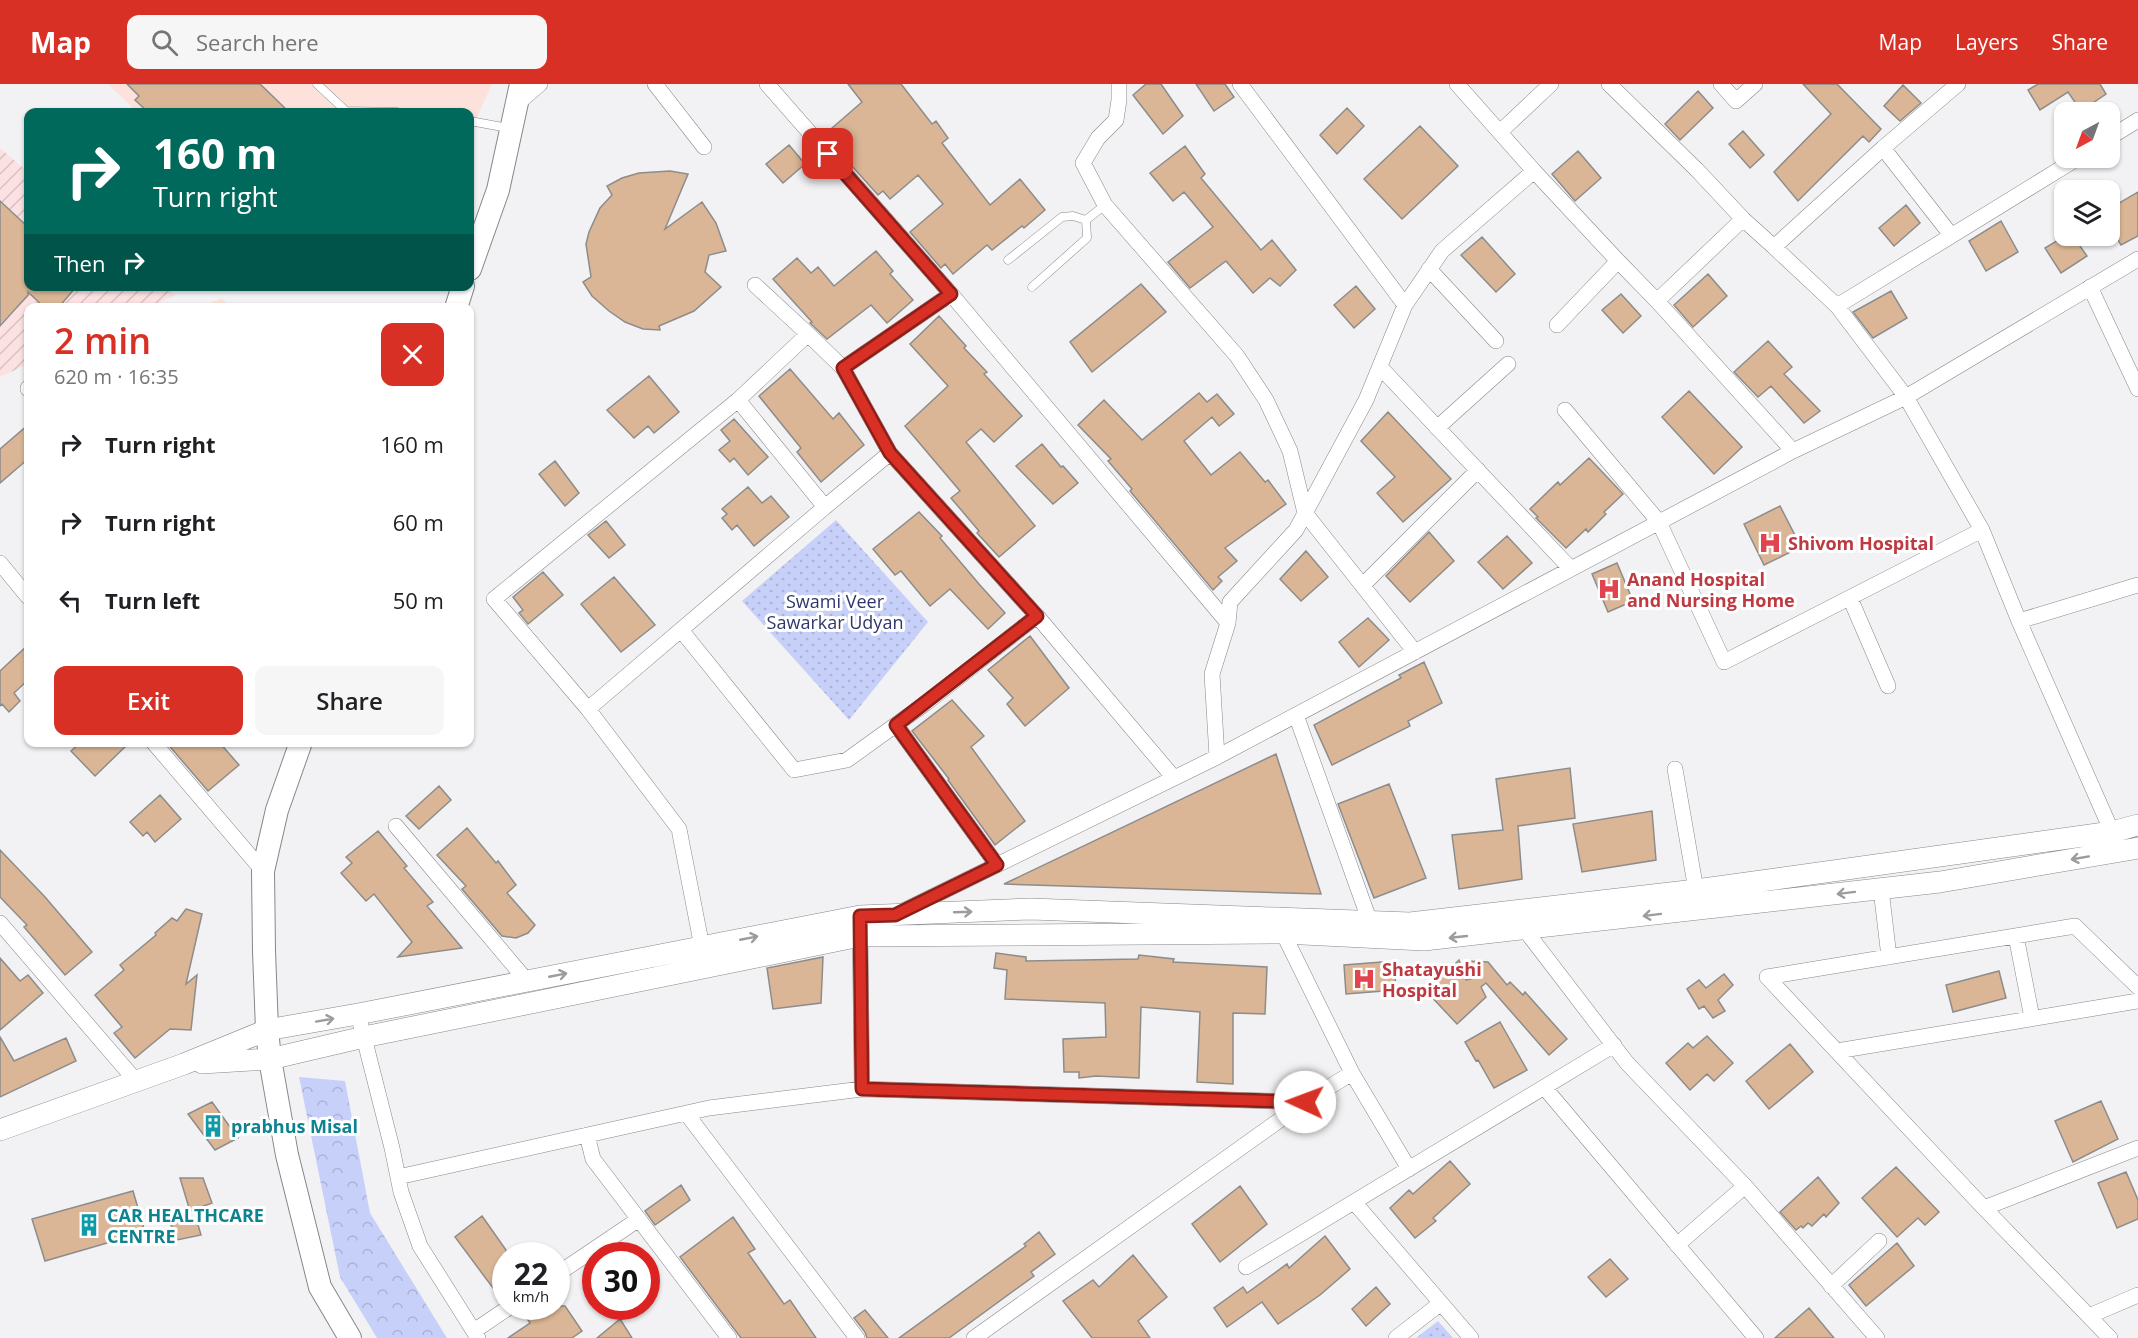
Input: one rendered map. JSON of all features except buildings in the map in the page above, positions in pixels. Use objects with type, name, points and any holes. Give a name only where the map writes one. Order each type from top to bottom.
[{"type":"main road","points":[[474,259],[498,190],[520,94]]},
{"type":"main road","points":[[299,747],[277,810],[263,871],[267,1030],[287,1155],[321,1287],[350,1338]]},
{"type":"main road","points":[[184,1064],[270,1059],[860,926],[895,915],[1031,909],[1410,923],[1696,890],[2112,832],[2138,825]]},
{"type":"main road","points":[[4,1123],[136,1081],[267,1030],[702,947],[860,926],[1283,933],[1424,940],[1940,882],[2138,848]]},
{"type":"street","points":[[520,94],[540,84]]},
{"type":"street","points":[[655,84],[705,147]]},
{"type":"street","points":[[767,84],[951,294],[1228,623]]},
{"type":"street","points":[[1119,84],[1116,120],[1098,138],[1083,163],[1105,205],[1243,365],[1266,400],[1290,451],[1305,513],[1415,652]]},
{"type":"street","points":[[1240,84],[1405,305]]},
{"type":"street","points":[[1500,132],[1551,84]]},
{"type":"street","points":[[1609,84],[1697,170],[1743,219],[1837,306],[1906,397],[1982,530],[2019,621],[2112,832]]},
{"type":"street","points":[[1721,84],[1736,101],[1755,84]]},
{"type":"street","points":[[1774,247],[1883,148],[1958,84]]},
{"type":"street","points":[[1460,85],[1534,171],[1657,301],[1793,451]]},
{"type":"street","points":[[2120,131],[2138,120]]},
{"type":"street","points":[[1883,148],[1951,236]]},
{"type":"street","points":[[1837,306],[2062,168]]},
{"type":"street","points":[[1217,757],[1212,674],[1228,623],[1230,602],[1296,530],[1366,400],[1405,305],[1429,269],[1442,251],[1534,171]]},
{"type":"street","points":[[1657,301],[1743,219]]},
{"type":"street","points":[[895,915],[1217,757],[1793,451],[1906,397],[2138,260]]},
{"type":"street","points":[[1557,325],[1618,261]]},
{"type":"street","points":[[1429,269],[1496,341]]},
{"type":"street","points":[[755,285],[843,368],[890,453],[1037,616],[1174,778]]},
{"type":"street","points":[[2090,287],[2138,389]]},
{"type":"street","points":[[843,368],[951,294]]},
{"type":"street","points":[[702,947],[679,829],[588,709],[494,600],[738,400],[808,334]]},
{"type":"street","points":[[1437,428],[1508,364]]},
{"type":"street","points":[[1380,367],[1571,569]]},
{"type":"street","points":[[738,400],[825,507]]},
{"type":"street","points":[[1565,410],[1659,522],[1724,662],[1982,530]]},
{"type":"street","points":[[588,709],[890,453]]},
{"type":"street","points":[[1363,585],[1478,470]]},
{"type":"street","points":[[0,564],[24,592]]},
{"type":"street","points":[[2019,621],[2138,585]]},
{"type":"street","points":[[1850,598],[1888,687]]},
{"type":"street","points":[[681,630],[794,770],[846,760],[896,725],[1037,616]]},
{"type":"street","points":[[1296,715],[1371,922]]},
{"type":"street","points":[[896,725],[997,865]]},
{"type":"street","points":[[157,747],[263,871]]},
{"type":"street","points":[[1675,769],[1696,890]]},
{"type":"street","points":[[396,826],[527,981]]},
{"type":"street","points":[[1881,889],[1888,957]]},
{"type":"street","points":[[1510,912],[1627,1063],[1745,1186],[1876,1338]]},
{"type":"street","points":[[0,923],[136,1081]]},
{"type":"street","points":[[860,926],[862,1089]]},
{"type":"street","points":[[2110,1338],[1767,977],[2075,926],[2138,987]]},
{"type":"street","points":[[1283,933],[1352,1074],[1409,1169]]},
{"type":"street","points":[[2016,936],[2032,1018]]},
{"type":"street","points":[[1837,1051],[2138,1000]]},
{"type":"street","points":[[358,1014],[401,1192],[420,1246],[476,1335],[494,1320]]},
{"type":"street","points":[[1246,1267],[1614,1045]]},
{"type":"street","points":[[974,1338],[1305,1102],[1352,1074]]},
{"type":"street","points":[[1544,1087],[1756,1338]]},
{"type":"street","points":[[398,1177],[709,1108],[862,1089],[1305,1102]]},
{"type":"street","points":[[686,1113],[857,1338]]},
{"type":"street","points":[[587,1135],[593,1159],[729,1338]]},
{"type":"street","points":[[1984,1208],[2138,1148]]},
{"type":"street","points":[[1677,1245],[1745,1186]]},
{"type":"street","points":[[1354,1202],[1471,1338]]},
{"type":"street","points":[[570,1266],[639,1219]]},
{"type":"street","points":[[1831,1286],[1879,1241]]},
{"type":"street","points":[[2089,1316],[2138,1296]]},
{"type":"street","points":[[1396,1338],[1441,1303]]},
{"type":"lane","points":[[317,84],[343,108]]},
{"type":"lane","points":[[474,122],[512,129]]},
{"type":"lane","points":[[1086,220],[1105,205]]},
{"type":"lane","points":[[1008,260],[1062,217],[1073,216],[1086,220]]},
{"type":"lane","points":[[1032,287],[1087,238],[1086,220]]},
{"type":"shaded area","points":[[108,84],[492,84],[474,123],[474,108],[133,108]]},
{"type":"shaded area","points":[[0,148],[24,169],[24,291],[170,291],[176,295],[158,303],[24,303],[24,366],[0,377]]},
{"type":"shaded area","points":[[222,298],[226,303],[210,303]]},
{"type":"green space","name":"Swami Veer Sawarkar Udyan","points":[[836,520],[928,622],[849,720],[742,601]]},
{"type":"green space","points":[[299,1077],[345,1081],[370,1213],[447,1338],[377,1338],[340,1277]]},
{"type":"green space","points":[[1438,1321],[1453,1338],[1416,1338]]},
{"type":"place","name":"Shivom Hospital","points":[[1770,543]]},
{"type":"place","name":"Anand Hospital and Nursing Home","points":[[1609,589]]},
{"type":"place","name":"Shatayushi Hospital","points":[[1364,979]]},
{"type":"place","name":"prabhus Misal","points":[[213,1126]]},
{"type":"place","name":"CAR HEALTHCARE CENTRE","points":[[89,1225]]},
{"type":"route","points":[[828,154],[951,294],[843,368],[890,453],[1037,616],[896,725],[997,865],[895,915],[860,916],[862,1089],[1305,1102]]}]
